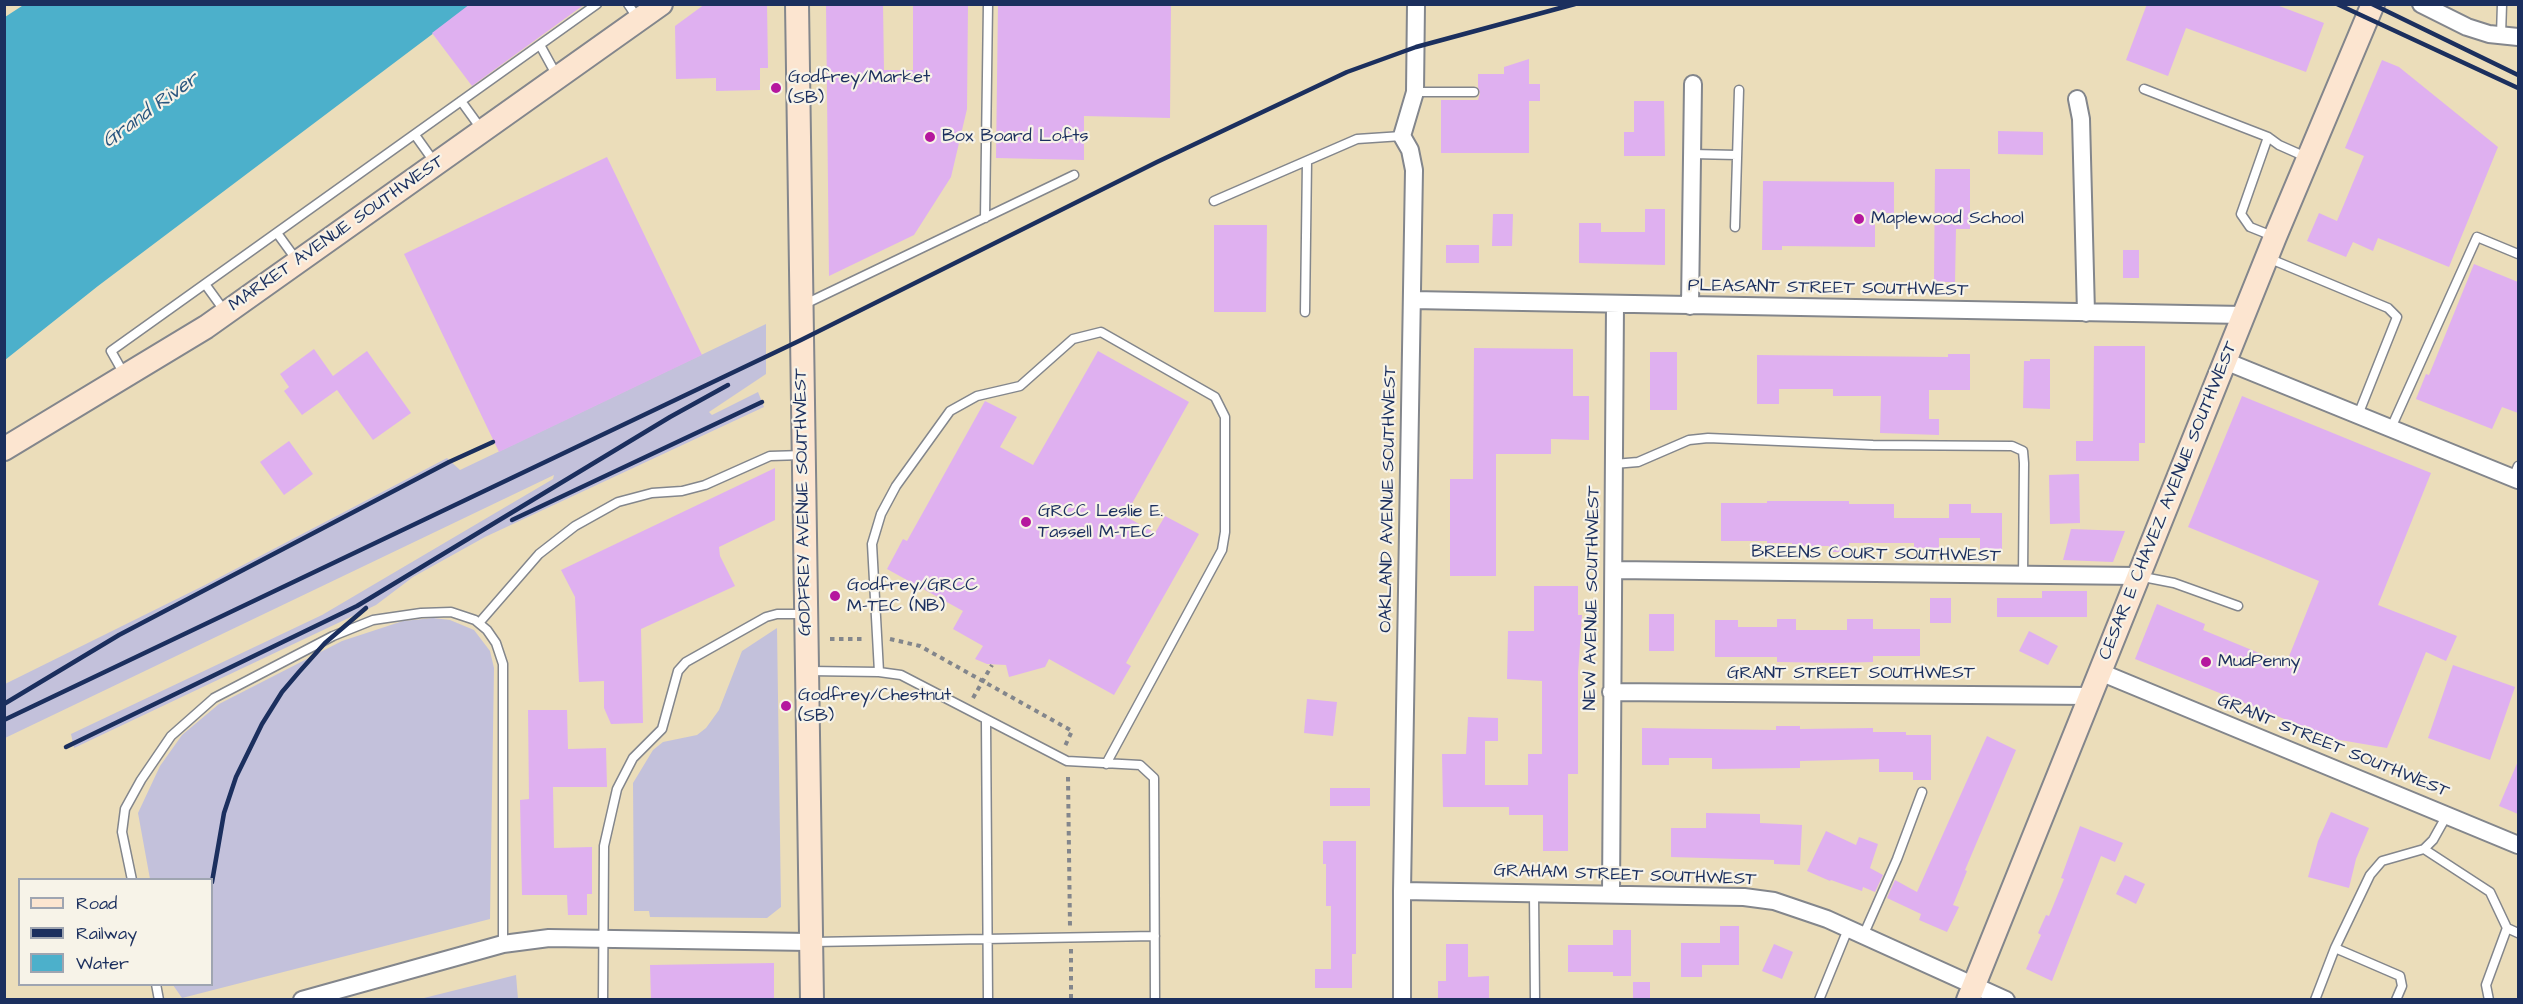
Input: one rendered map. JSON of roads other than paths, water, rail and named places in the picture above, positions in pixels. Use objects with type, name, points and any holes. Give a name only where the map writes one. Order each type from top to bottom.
[{"type":"main road","name":"MARKET AVENUE SOUTHWEST","points":[[4,449],[126,377],[226,313],[558,77],[634,12],[661,4]]},
{"type":"main road","name":"GODFREY AVENUE SOUTHWEST","points":[[797,4],[812,999]]},
{"type":"main road","name":"CESAR E CHAVEZ AVENUE SOUTHWEST","points":[[1971,993],[2137,576],[2373,4]]},
{"type":"street","points":[[1402,136],[1415,92],[1416,4]]},
{"type":"street","points":[[2421,4],[2467,27],[2488,34],[2518,37]]},
{"type":"street","points":[[1690,306],[1693,84]]},
{"type":"street","points":[[2077,99],[2081,119],[2086,313]]},
{"type":"street","name":"OAKLAND AVENUE SOUTHWEST","points":[[1402,136],[1410,150],[1414,170],[1402,999]]},
{"type":"street","name":"PLEASANT STREET SOUTHWEST","points":[[1412,300],[2244,315]]},
{"type":"street","name":"NEW AVENUE SOUTHWEST","points":[[1611,894],[1615,304]]},
{"type":"street","points":[[2225,361],[2391,428],[2517,475]]},
{"type":"street","name":"BREENS COURT SOUTHWEST","points":[[1614,570],[2137,576]]},
{"type":"street","name":"GRANT STREET SOUTHWEST","points":[[2100,672],[2518,845]]},
{"type":"street","name":"GRANT STREET SOUTHWEST","points":[[1611,692],[2090,696]]},
{"type":"street","name":"GRAHAM STREET SOUTHWEST","points":[[1402,891],[1744,897],[1774,901],[1856,932],[1971,993],[2006,999]]},
{"type":"street","points":[[313,998],[503,944],[549,938],[810,942]]},
{"type":"lane","points":[[126,377],[111,351],[597,4]]},
{"type":"lane","points":[[985,218],[988,4]]},
{"type":"lane","points":[[2501,35],[2502,4]]},
{"type":"lane","points":[[540,45],[558,77]]},
{"type":"lane","points":[[2144,88],[2268,137],[2279,145],[2309,159]]},
{"type":"lane","points":[[1735,227],[1739,90]]},
{"type":"lane","points":[[1415,92],[1474,92]]},
{"type":"lane","points":[[461,101],[482,131]]},
{"type":"lane","points":[[415,135],[436,164]]},
{"type":"lane","points":[[1214,201],[1357,139],[1402,136]]},
{"type":"lane","points":[[2268,137],[2241,214],[2250,227],[2271,247],[2388,308],[2397,317],[2358,415]]},
{"type":"lane","points":[[1692,154],[1737,155]]},
{"type":"lane","points":[[1305,312],[1307,161]]},
{"type":"lane","points":[[800,307],[1074,175]]},
{"type":"lane","points":[[277,233],[298,262]]},
{"type":"lane","points":[[2391,428],[2477,237],[2518,254]]},
{"type":"lane","points":[[205,284],[226,313]]},
{"type":"lane","points":[[879,672],[872,544],[881,514],[896,486],[950,411],[977,396],[1020,386],[1073,339],[1101,332],[1215,397],[1225,417],[1225,532],[1222,550],[1106,764]]},
{"type":"lane","points":[[1614,464],[1638,462],[1689,440],[1708,438],[1873,445],[2012,446],[2023,451],[2023,576]]},
{"type":"lane","points":[[479,623],[539,554],[575,526],[618,502],[652,493],[682,491],[705,485],[770,456],[803,455]]},
{"type":"lane","points":[[2137,576],[2174,583],[2238,606]]},
{"type":"lane","points":[[132,878],[122,832],[125,809],[141,780],[171,736],[214,699],[333,636],[373,620],[421,613],[451,612],[479,623],[487,630],[496,643],[502,664],[503,944]]},
{"type":"lane","points":[[603,999],[604,846],[617,789],[633,758],[662,729],[678,671],[686,662],[766,617],[777,614],[806,614]]},
{"type":"lane","points":[[806,671],[879,672],[901,675],[1066,761],[1140,765],[1154,778],[1155,999]]},
{"type":"lane","points":[[986,721],[988,999]]},
{"type":"lane","points":[[1819,999],[1897,859],[1923,792]]},
{"type":"lane","points":[[2314,999],[2335,948],[2370,875],[2382,861],[2424,849],[2433,840],[2447,815]]},
{"type":"lane","points":[[2424,849],[2490,892],[2507,928],[2518,933]]},
{"type":"lane","points":[[1534,893],[1535,999]]},
{"type":"lane","points":[[2489,999],[2487,985],[2507,928]]},
{"type":"lane","points":[[810,942],[1155,936]]},
{"type":"lane","points":[[2335,948],[2400,976],[2402,986],[2396,999]]},
{"type":"water","name":"Grand River","points":[[25,4],[471,5],[98,286],[5,360],[5,17]]},
{"type":"railway","points":[[4,720],[801,340],[1157,162],[1347,72],[1416,47],[1575,4]]},
{"type":"railway","points":[[2337,4],[2518,88]]},
{"type":"railway","points":[[2372,4],[2518,75]]},
{"type":"railway","points":[[66,747],[357,606],[670,417],[728,385]]},
{"type":"railway","points":[[512,520],[762,402]]},
{"type":"railway","points":[[4,704],[119,635],[449,462],[493,442]]},
{"type":"railway","points":[[213,878],[224,813],[236,777],[262,724],[282,692],[299,672],[325,643],[366,608]]},
{"type":"place","name":"Godfrey/Market (SB)","points":[[776,88]]},
{"type":"place","name":"Box Board Lofts","points":[[930,137]]},
{"type":"place","name":"Maplewood School","points":[[1859,219]]},
{"type":"place","name":"GRCC Leslie E. Tassell M-TEC","points":[[1026,522]]},
{"type":"place","name":"Godfrey/GRCC M-TEC (NB)","points":[[835,596]]},
{"type":"place","name":"MudPenny","points":[[2206,662]]},
{"type":"place","name":"Godfrey/Chestnut (SB)","points":[[786,706]]}]
